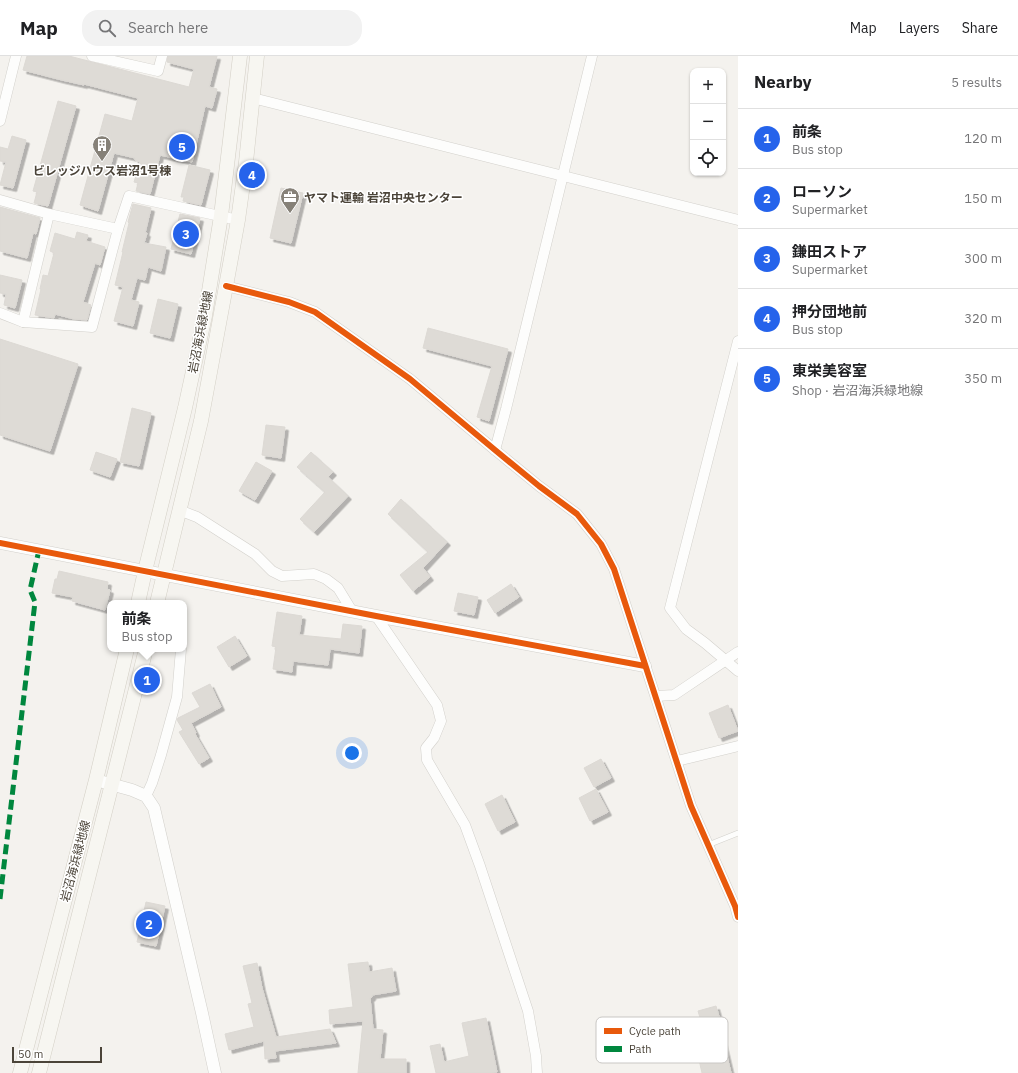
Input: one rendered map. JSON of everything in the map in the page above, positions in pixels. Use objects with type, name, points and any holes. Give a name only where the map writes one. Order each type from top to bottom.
[{"type":"main road","name":"岩沼海浜緑地線","points":[[139,600],[185,408],[205,316],[221,216],[240,56]]},
{"type":"main road","name":"岩沼海浜緑地線","points":[[158,600],[201,421],[226,286],[238,220],[257,56]]},
{"type":"main road","name":"岩沼海浜緑地線","points":[[20,1073],[96,780],[126,652]]},
{"type":"main road","name":"岩沼海浜緑地線","points":[[39,1073],[145,652]]},
{"type":"street","points":[[0,121],[16,56]]},
{"type":"street","points":[[92,56],[158,72],[162,56]]},
{"type":"street","points":[[494,450],[506,409],[592,56]]},
{"type":"street","points":[[253,98],[738,220]]},
{"type":"street","points":[[0,313],[23,322],[92,327],[118,229],[129,196],[238,220]]},
{"type":"street","points":[[0,200],[49,214],[118,229]]},
{"type":"street","points":[[23,322],[49,214]]},
{"type":"street","points":[[226,286],[289,302],[315,312],[410,378],[494,450],[577,514],[601,544],[614,570],[691,806],[735,906],[738,917]]},
{"type":"street","points":[[738,341],[670,608],[686,629],[738,671]]},
{"type":"street","points":[[179,510],[198,517],[255,554],[272,571],[282,576],[314,574],[326,579],[338,588],[352,612]]},
{"type":"street","points":[[0,543],[352,612],[645,666]]},
{"type":"street","points":[[376,616],[437,705],[440,720],[434,738],[426,748],[427,760],[465,825],[480,866],[528,1011],[536,1056],[537,1073]]},
{"type":"street","points":[[146,796],[161,755],[177,697],[181,652]]},
{"type":"street","points":[[656,696],[674,695],[725,659],[738,652]]},
{"type":"street","points":[[677,761],[738,746]]},
{"type":"street","points":[[96,780],[132,790],[146,796],[154,808],[161,832],[215,1073]]},
{"type":"lane","points":[[708,845],[738,833]]},
{"type":"building","points":[[27,56],[69,56],[189,87],[194,69],[167,62],[168,56],[217,56],[209,87],[217,89],[212,108],[205,106],[192,162],[160,155],[150,194],[136,191],[138,183],[134,182],[140,162],[135,160],[135,158],[114,153],[98,211],[80,205],[105,114],[132,121],[138,98],[23,70]]},
{"type":"building","points":[[58,101],[76,106],[48,206],[34,203],[37,192],[33,191]]},
{"type":"building","points":[[12,136],[26,140],[13,188],[0,185],[6,162],[0,161],[0,147],[8,149]]},
{"type":"building","points":[[189,165],[210,170],[201,205],[183,201],[184,197],[181,197]]},
{"type":"building","points":[[281,188],[303,193],[291,243],[270,238]]},
{"type":"building","points":[[133,204],[151,208],[144,243],[166,247],[161,271],[148,267],[145,280],[137,278],[131,300],[139,302],[133,326],[114,321],[123,287],[115,285]]},
{"type":"building","points":[[0,207],[40,218],[36,234],[33,233],[27,258],[0,251]]},
{"type":"building","points":[[180,214],[200,218],[191,254],[171,249]]},
{"type":"building","points":[[77,232],[88,235],[86,241],[105,247],[100,265],[95,263],[83,302],[91,305],[87,320],[74,319],[55,314],[54,318],[35,315],[43,275],[48,276],[54,253],[50,251],[55,233],[75,239]]},
{"type":"building","points":[[0,275],[22,280],[15,308],[4,305],[6,294],[0,293]]},
{"type":"building","points":[[158,299],[178,304],[170,338],[150,333]]},
{"type":"building","points":[[428,328],[508,349],[489,421],[477,417],[492,366],[423,348]]},
{"type":"building","points":[[0,339],[78,364],[50,451],[0,435]]},
{"type":"building","points":[[132,408],[151,413],[139,466],[120,462]]},
{"type":"building","points":[[266,425],[285,427],[281,458],[262,455]]},
{"type":"building","points":[[96,452],[117,459],[110,477],[90,470]]},
{"type":"building","points":[[311,452],[333,472],[328,477],[348,496],[314,532],[300,519],[325,492],[297,467]]},
{"type":"building","points":[[256,462],[272,471],[255,500],[239,491]]},
{"type":"building","points":[[401,499],[447,542],[423,568],[430,577],[413,591],[400,575],[428,552],[388,514]]},
{"type":"building","points":[[59,571],[108,582],[107,589],[110,590],[105,610],[72,601],[73,597],[52,593],[55,579],[57,579]]},
{"type":"building","points":[[511,584],[519,597],[495,613],[487,600]]},
{"type":"building","points":[[458,593],[478,597],[474,615],[454,611]]},
{"type":"building","points":[[277,612],[302,616],[299,635],[341,639],[343,624],[362,626],[359,653],[330,649],[328,665],[293,661],[292,672],[273,669],[276,647],[272,646]]},
{"type":"building","points":[[235,636],[247,656],[229,667],[217,647]]},
{"type":"building","points":[[210,684],[221,707],[191,723],[196,733],[195,734],[209,758],[199,764],[179,732],[183,730],[177,720],[178,718],[200,707],[192,693]]},
{"type":"building","points":[[728,705],[738,731],[719,738],[709,713]]},
{"type":"building","points":[[601,759],[611,778],[594,787],[584,768]]},
{"type":"building","points":[[596,789],[608,812],[590,821],[579,798]]},
{"type":"building","points":[[502,795],[515,822],[498,831],[485,804]]},
{"type":"building","points":[[146,902],[165,906],[156,946],[137,942]]},
{"type":"building","points":[[368,962],[369,972],[392,968],[396,991],[372,995],[370,998],[373,1029],[383,1030],[380,1059],[406,1059],[406,1073],[358,1073],[363,1021],[330,1024],[329,1010],[353,1007],[348,964]]},
{"type":"building","points":[[257,963],[262,988],[276,1037],[330,1029],[336,1043],[275,1051],[276,1058],[265,1059],[264,1041],[229,1050],[225,1034],[254,1027],[248,1004],[252,1003],[243,966]]},
{"type":"building","points":[[716,1006],[719,1017],[700,1017],[698,1011]]},
{"type":"building","points":[[486,1018],[497,1072],[436,1073],[430,1046],[440,1044],[444,1062],[469,1056],[462,1023]]},
{"type":"building","points":[[728,1060],[731,1073],[702,1073],[700,1063],[728,1063]]},
{"type":"marked path","points":[[0,899],[35,602],[30,590],[39,550]]},
{"type":"cycle path","points":[[226,286],[289,302],[315,312],[410,379],[539,486],[577,514],[601,544],[614,569],[691,806],[735,906],[738,917]]},
{"type":"cycle path","points":[[0,543],[376,616],[645,666]]},
{"type":"place","name":"東栄美容室","points":[[182,147]]},
{"type":"place","name":"ビレッジハウス岩沼1号棟","points":[[102,162]]},
{"type":"place","name":"押分団地前","points":[[252,175]]},
{"type":"place","name":"ヤマト運輸 岩沼中央センター","points":[[290,214]]},
{"type":"place","name":"鎌田ストア","points":[[186,234]]},
{"type":"place","name":"前条","points":[[147,680]]},
{"type":"place","name":"ローソン","points":[[149,924]]}]
